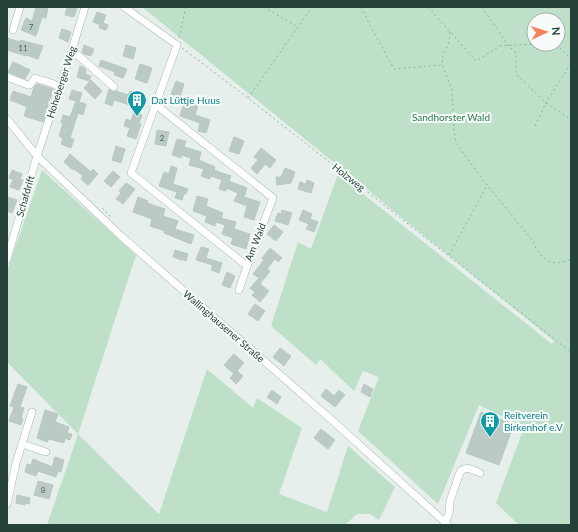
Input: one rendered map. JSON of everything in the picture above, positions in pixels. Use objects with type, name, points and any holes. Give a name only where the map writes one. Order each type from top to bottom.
[{"type":"street","points":[[14,30],[20,7]]},
{"type":"street","name":"Hoheberger Weg","points":[[37,156],[85,7]]},
{"type":"street","points":[[124,7],[177,44]]},
{"type":"street","name":"Am Wald","points":[[156,105],[272,198],[247,266],[131,173],[177,44]]},
{"type":"street","points":[[72,50],[114,87]]},
{"type":"street","points":[[7,76],[28,85],[30,85],[35,78],[60,87]]},
{"type":"street","name":"Wallinghausener Straße","points":[[7,119],[37,156],[121,236],[334,422],[446,524]]},
{"type":"street","name":"Schafdrift","points":[[7,259],[37,156]]},
{"type":"street","points":[[240,290],[247,266]]},
{"type":"street","points":[[7,504],[16,463],[32,412]]},
{"type":"street","points":[[22,444],[46,452]]},
{"type":"street","points":[[446,524],[449,514],[450,501],[460,472],[462,469],[467,468],[480,473]]},
{"type":"path","points":[[177,44],[186,7]]},
{"type":"path","points":[[264,7],[298,27]]},
{"type":"path","points":[[248,98],[312,7]]},
{"type":"path","points":[[361,7],[394,69],[442,64]]},
{"type":"path","points":[[428,7],[476,60],[500,46],[526,44]]},
{"type":"path","points":[[482,7],[508,45],[516,53],[516,74],[546,103],[571,120]]},
{"type":"path","points":[[450,32],[449,42],[443,55],[442,64],[452,90],[456,143],[487,185],[533,242],[534,247],[546,260],[555,263],[571,259]]},
{"type":"path","name":"Holzweg","points":[[177,44],[571,352]]},
{"type":"path","points":[[535,126],[546,103],[571,63]]},
{"type":"path","points":[[449,256],[487,185]]},
{"type":"green space","name":"Sandhorster Wald","points":[[142,7],[571,7],[571,525],[519,525],[496,503],[524,427],[479,405],[438,504],[358,431],[379,377],[363,371],[354,391],[320,359],[316,365],[271,326],[298,242],[311,249],[338,174],[552,344],[554,341]]},
{"type":"green space","points":[[42,170],[136,255],[78,434],[7,362],[7,271]]},
{"type":"green space","points":[[207,369],[253,408],[257,398],[302,428],[279,494],[327,512],[348,446],[395,487],[379,520],[370,514],[357,514],[345,525],[47,525],[78,434],[159,514]]},
{"type":"building","points":[[36,7],[48,8],[46,18],[42,17],[36,36],[21,30],[26,18],[32,21]]},
{"type":"building","points":[[67,7],[77,8],[74,17],[65,15]]},
{"type":"building","points":[[97,12],[106,15],[103,23],[108,25],[106,30],[99,28],[100,25],[93,22]]},
{"type":"building","points":[[62,29],[71,32],[68,42],[59,38]]},
{"type":"building","points":[[7,38],[43,46],[38,59],[7,50]]},
{"type":"building","points":[[84,45],[94,49],[91,56],[82,52]]},
{"type":"building","points":[[126,45],[136,48],[133,59],[123,56]]},
{"type":"building","points":[[101,60],[127,69],[123,78],[114,75],[115,72],[99,66]]},
{"type":"building","points":[[13,62],[30,70],[25,79],[8,72]]},
{"type":"building","points":[[140,64],[152,68],[147,83],[135,79]]},
{"type":"building","points":[[80,66],[86,69],[85,74],[91,76],[89,81],[77,77]]},
{"type":"building","points":[[91,80],[102,91],[95,99],[84,88]]},
{"type":"building","points":[[176,81],[184,84],[180,97],[171,94]]},
{"type":"building","points":[[37,84],[53,89],[43,122],[24,116],[27,107],[10,100],[13,91],[31,97],[34,87]]},
{"type":"building","points":[[109,89],[113,92],[116,91],[128,95],[130,91],[137,93],[133,106],[114,100],[112,106],[105,103]]},
{"type":"building","points":[[72,90],[82,93],[79,102],[86,104],[83,115],[78,113],[70,138],[74,139],[71,148],[61,144],[63,138],[59,136],[63,123],[61,123],[63,115],[70,117],[76,101],[69,99]]},
{"type":"building","points":[[190,99],[199,102],[195,115],[210,120],[206,133],[198,131],[200,123],[180,116],[183,106],[188,107]]},
{"type":"building","points":[[134,112],[142,115],[139,123],[141,124],[136,139],[127,136],[130,128],[124,126],[126,119],[131,121]]},
{"type":"building","points":[[157,130],[169,132],[166,146],[155,144]]},
{"type":"building","points":[[234,137],[244,141],[239,154],[229,151]]},
{"type":"building","points":[[177,139],[186,141],[184,147],[201,152],[199,160],[215,167],[214,170],[231,176],[229,181],[247,188],[244,197],[260,202],[254,220],[244,217],[247,206],[234,201],[238,193],[226,188],[226,191],[219,189],[222,180],[211,176],[210,179],[201,176],[204,169],[189,165],[191,158],[182,155],[181,158],[172,155]]},
{"type":"building","points":[[116,146],[125,149],[121,163],[112,160]]},
{"type":"building","points":[[261,148],[276,160],[270,168],[265,164],[257,174],[251,168],[258,160],[254,157]]},
{"type":"building","points":[[70,154],[91,172],[93,169],[98,174],[88,185],[81,179],[83,176],[64,162]]},
{"type":"building","points":[[171,166],[177,168],[173,184],[188,189],[182,200],[175,198],[177,192],[159,186],[164,172],[169,174]]},
{"type":"building","points":[[285,168],[295,172],[291,183],[277,185],[276,177],[281,177]]},
{"type":"building","points":[[12,170],[22,174],[20,179],[23,180],[19,190],[10,187],[13,180],[9,178]]},
{"type":"building","points":[[113,171],[120,177],[111,187],[104,181]]},
{"type":"building","points":[[307,180],[314,183],[311,193],[298,189],[300,182],[306,184]]},
{"type":"building","points":[[126,183],[135,189],[123,204],[116,199],[121,193],[119,191]]},
{"type":"building","points":[[197,196],[208,199],[206,206],[223,213],[221,218],[236,222],[234,229],[250,234],[246,249],[231,244],[233,238],[222,234],[225,225],[216,222],[215,226],[205,222],[207,216],[193,211]]},
{"type":"building","points":[[7,197],[17,200],[12,213],[7,211]]},
{"type":"building","points":[[138,197],[148,201],[147,203],[165,209],[163,216],[178,221],[175,229],[194,235],[191,244],[164,233],[165,231],[150,226],[152,219],[133,212]]},
{"type":"building","points":[[282,210],[292,213],[288,225],[275,221],[278,213],[281,214]]},
{"type":"building","points":[[303,210],[312,214],[310,219],[318,222],[314,232],[306,229],[309,224],[299,220]]},
{"type":"building","points":[[274,225],[283,232],[276,241],[267,234]]},
{"type":"building","points":[[201,247],[209,249],[206,258],[222,263],[219,273],[211,270],[213,265],[196,260]]},
{"type":"building","points":[[270,248],[282,258],[278,262],[275,259],[267,269],[270,271],[260,284],[269,291],[260,302],[252,295],[255,292],[250,288],[259,278],[253,274],[264,260],[262,258]]},
{"type":"building","points":[[175,250],[188,254],[186,261],[173,257]]},
{"type":"building","points":[[227,272],[235,276],[230,288],[222,285]]},
{"type":"building","points":[[255,304],[265,311],[258,321],[248,314]]},
{"type":"building","points":[[280,348],[291,356],[284,366],[273,357]]},
{"type":"building","points":[[234,354],[244,363],[237,371],[243,376],[236,384],[230,378],[234,374],[224,365]]},
{"type":"building","points":[[18,384],[27,387],[20,407],[24,408],[21,418],[23,419],[21,425],[9,421],[14,407],[10,406]]},
{"type":"building","points":[[364,384],[373,389],[370,397],[361,392]]},
{"type":"building","points":[[326,389],[334,396],[339,390],[345,395],[335,407],[321,396]]},
{"type":"building","points":[[272,390],[281,397],[277,404],[267,397]]},
{"type":"building","points":[[45,410],[58,414],[55,422],[69,427],[67,433],[72,434],[70,440],[65,438],[64,443],[49,439],[47,442],[37,438]]},
{"type":"building","name":"Reitverein Birkenhof e.V","points":[[481,412],[514,424],[499,465],[466,453]]},
{"type":"building","points":[[321,429],[335,440],[328,449],[314,438]]},
{"type":"building","points":[[55,457],[64,460],[61,472],[58,471],[56,477],[38,471],[36,476],[25,472],[27,464],[31,465],[33,459],[52,467]]},
{"type":"building","points":[[38,481],[53,485],[49,499],[34,495]]},
{"type":"building","points":[[17,495],[30,498],[29,504],[25,503],[25,505],[16,503]]},
{"type":"place","name":"Dat Lüttje Huus","points":[[137,117]]},
{"type":"place","name":"Reitverein Birkenhof e.V","points":[[490,438]]}]
